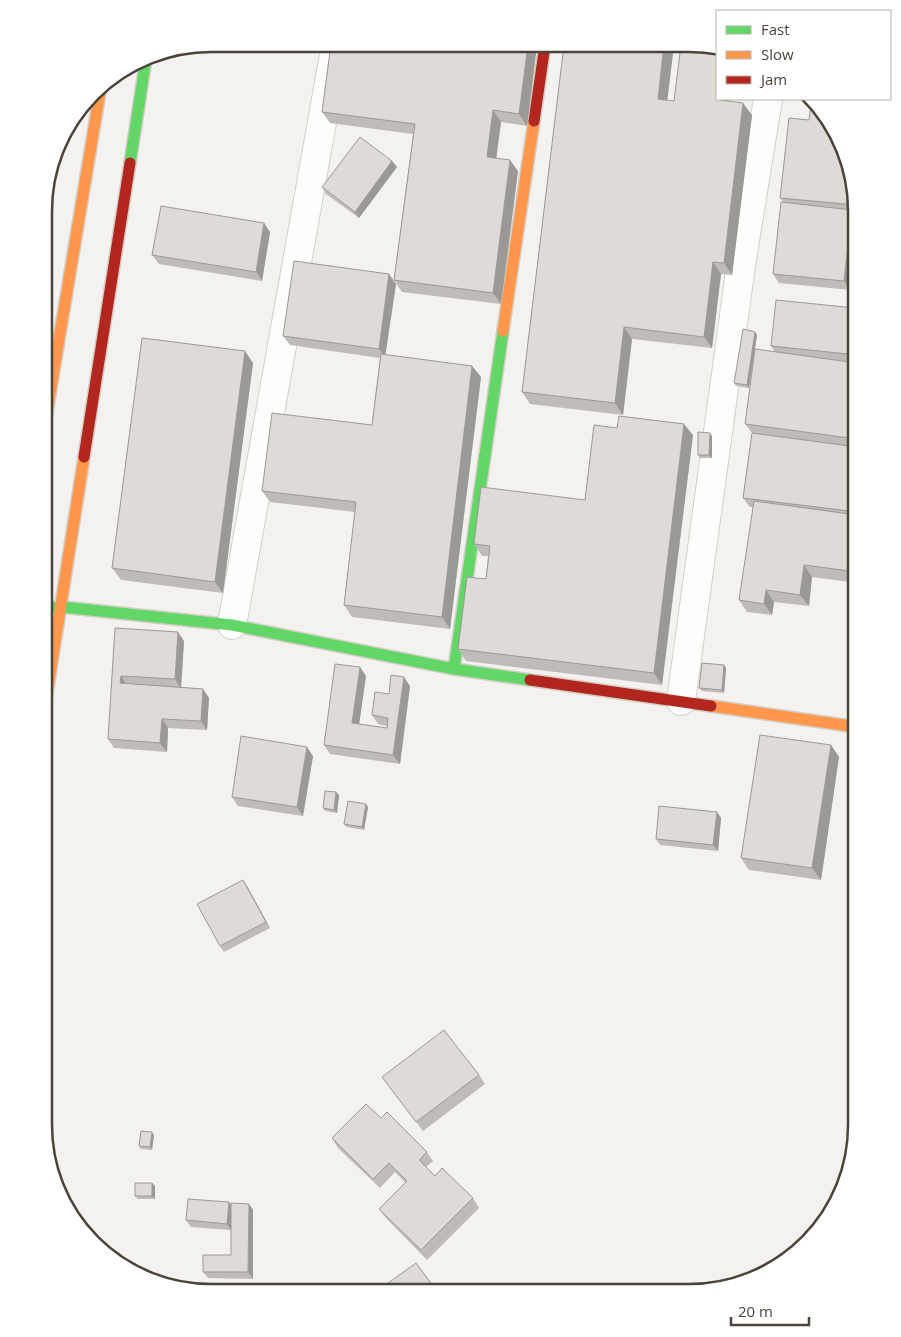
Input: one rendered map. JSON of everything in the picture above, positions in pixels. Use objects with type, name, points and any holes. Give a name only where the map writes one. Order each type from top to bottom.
[{"type":"main road","points":[[454,670],[544,53]]},
{"type":"main road","points":[[53,660],[135,105],[144,68]]},
{"type":"main road","points":[[53,375],[98,101]]},
{"type":"main road","points":[[53,608],[232,625],[454,670],[848,726]]},
{"type":"street","points":[[232,625],[334,53]]},
{"type":"street","points":[[681,701],[741,264],[768,100]]},
{"type":"building","points":[[330,53],[527,53],[519,114],[493,110],[487,157],[510,160],[493,293],[394,280],[415,124],[322,112]]},
{"type":"building","points":[[563,53],[663,53],[658,99],[674,101],[680,53],[716,55],[716,100],[743,103],[724,263],[713,262],[704,337],[624,327],[615,403],[522,392]]},
{"type":"building","points":[[810,109],[827,132],[836,151],[843,170],[848,204],[780,198],[789,118],[809,120]]},
{"type":"building","points":[[360,137],[392,161],[355,212],[322,187]]},
{"type":"building","points":[[781,202],[848,210],[848,246],[844,281],[773,274]]},
{"type":"building","points":[[161,206],[264,223],[256,272],[152,255]]},
{"type":"building","points":[[294,261],[389,274],[379,349],[283,336]]},
{"type":"building","points":[[776,300],[848,307],[848,354],[771,346]]},
{"type":"building","points":[[743,329],[755,332],[747,385],[734,383]]},
{"type":"building","points":[[142,338],[245,351],[215,582],[112,568]]},
{"type":"building","points":[[755,349],[848,362],[848,438],[745,424]]},
{"type":"building","points":[[381,354],[472,366],[442,617],[344,605],[356,502],[262,491],[272,413],[372,425]]},
{"type":"building","points":[[619,416],[684,424],[654,673],[458,649],[467,577],[486,579],[490,546],[474,544],[481,487],[585,500],[594,425],[617,428]]},
{"type":"building","points":[[698,432],[710,433],[709,455],[698,455]]},
{"type":"building","points":[[752,433],[848,446],[848,511],[743,498]]},
{"type":"building","points":[[754,501],[848,514],[848,571],[804,565],[800,595],[766,590],[764,604],[739,600]]},
{"type":"building","points":[[115,628],[178,632],[175,679],[121,676],[120,683],[203,689],[201,721],[162,719],[160,743],[108,739]]},
{"type":"building","points":[[702,663],[724,665],[722,690],[699,688]]},
{"type":"building","points":[[335,664],[360,667],[352,723],[387,728],[388,718],[372,715],[375,692],[389,694],[391,675],[404,677],[393,755],[324,745]]},
{"type":"building","points":[[760,735],[831,745],[812,868],[741,858]]},
{"type":"building","points":[[241,736],[307,747],[297,807],[232,797]]},
{"type":"building","points":[[325,791],[336,792],[334,810],[323,808]]},
{"type":"building","points":[[348,801],[366,804],[362,827],[344,824]]},
{"type":"building","points":[[659,806],[717,812],[713,845],[656,839]]},
{"type":"building","points":[[243,880],[266,922],[220,946],[197,904]]},
{"type":"building","points":[[444,1030],[479,1075],[416,1122],[382,1077]]},
{"type":"building","points":[[366,1104],[381,1118],[387,1112],[427,1152],[419,1160],[435,1176],[442,1168],[473,1198],[421,1250],[379,1209],[407,1181],[389,1163],[373,1179],[332,1138]]},
{"type":"building","points":[[141,1131],[152,1132],[150,1147],[139,1146]]},
{"type":"building","points":[[135,1183],[152,1183],[152,1196],[135,1196]]},
{"type":"building","points":[[188,1199],[229,1202],[227,1224],[186,1220]]},
{"type":"building","points":[[231,1203],[249,1204],[248,1272],[203,1272],[203,1255],[231,1255]]},
{"type":"building","points":[[416,1263],[432,1284],[387,1284]]},
{"type":"traffic: fast","points":[[130,163],[145,68]]},
{"type":"traffic: fast","points":[[454,669],[503,331]]},
{"type":"traffic: fast","points":[[53,608],[232,625],[454,669],[530,680]]},
{"type":"traffic: slow","points":[[53,376],[99,100]]},
{"type":"traffic: slow","points":[[503,331],[534,121]]},
{"type":"traffic: slow","points":[[53,655],[84,457]]},
{"type":"traffic: slow","points":[[711,706],[848,726]]},
{"type":"traffic: jam","points":[[534,121],[544,53]]},
{"type":"traffic: jam","points":[[84,457],[130,163]]},
{"type":"traffic: jam","points":[[530,680],[711,706]]}]
